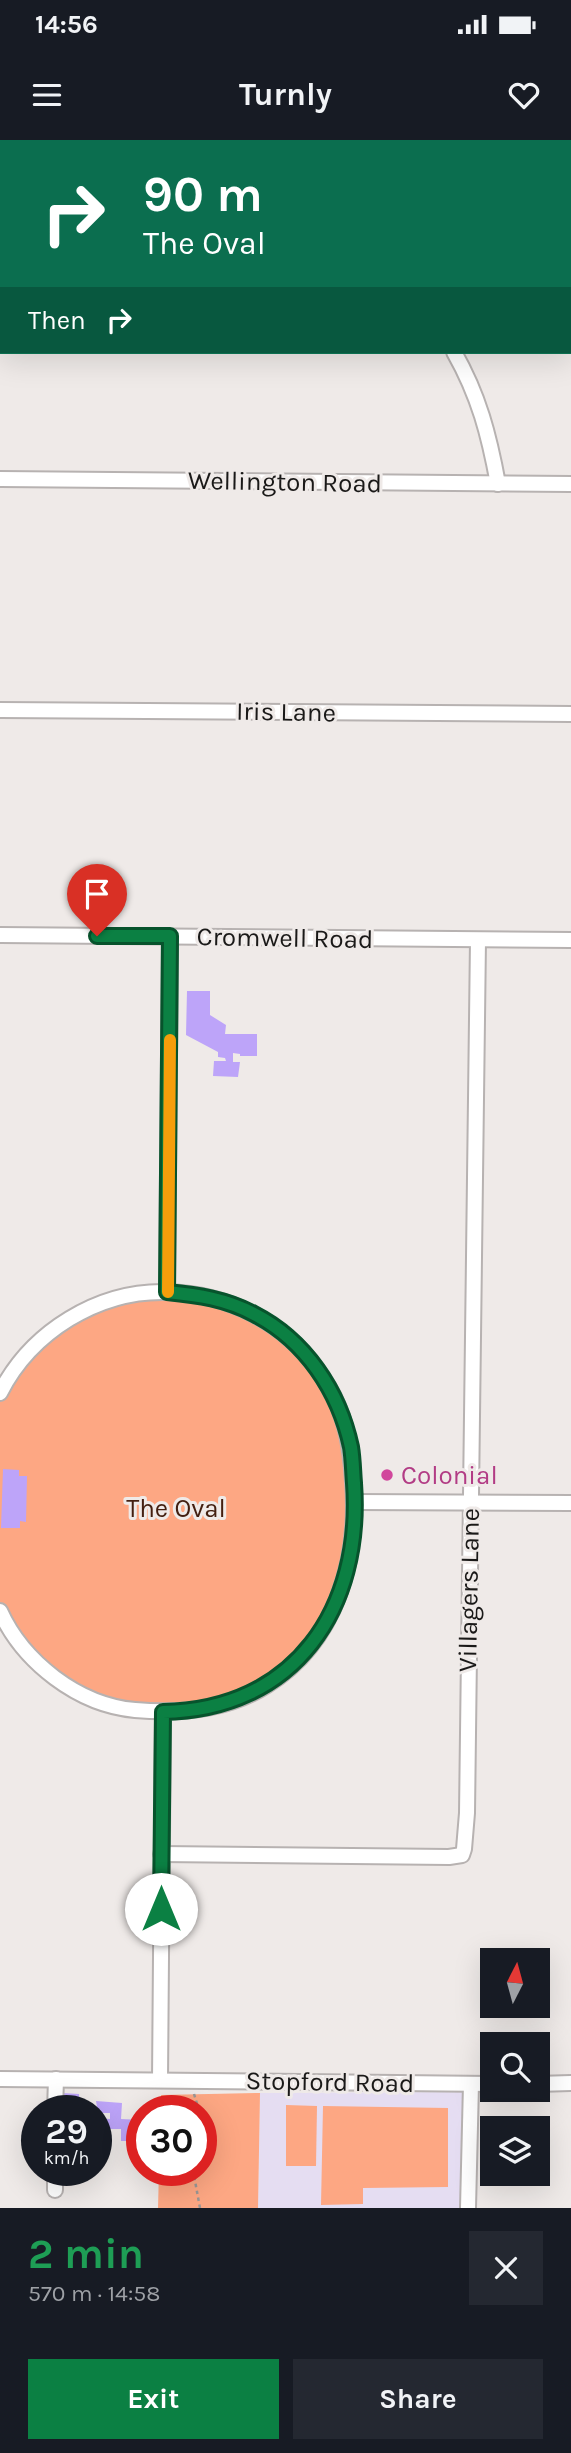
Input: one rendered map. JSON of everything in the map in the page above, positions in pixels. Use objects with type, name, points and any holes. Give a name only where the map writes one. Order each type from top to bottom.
[{"type":"street","points":[[455,354],[485,419],[498,484]]},
{"type":"street","name":"Wellington Road","points":[[0,479],[571,484]]},
{"type":"street","name":"Iris Lane","points":[[0,709],[571,714]]},
{"type":"street","name":"Cromwell Road","points":[[0,935],[571,940]]},
{"type":"street","points":[[167,1292],[170,936]]},
{"type":"street","name":"Villagers Lane","points":[[161,1854],[462,1855],[467,1813],[478,940]]},
{"type":"street","points":[[0,1392],[31,1348],[74,1316],[120,1297],[167,1292],[199,1295],[232,1304],[262,1318],[302,1350],[328,1385],[341,1413],[351,1450],[355,1502],[352,1550],[342,1589],[319,1633],[296,1661],[267,1685],[225,1704],[163,1712],[110,1705],[82,1694],[33,1659],[13,1637],[0,1611]]},
{"type":"street","points":[[355,1502],[571,1503]]},
{"type":"street","points":[[160,2080],[163,1712]]},
{"type":"street","name":"Stopford Road","points":[[0,2079],[480,2084]]},
{"type":"street","points":[[55,2095],[56,2079]]},
{"type":"street","points":[[468,2208],[471,2084]]},
{"type":"street","points":[[550,2084],[571,2084]]},
{"type":"path","points":[[196,2186],[200,2208]]},
{"type":"shaded area","points":[[467,2092],[463,2208],[258,2208],[260,2093]]},
{"type":"green space","name":"The Oval","points":[[167,1298],[214,1306],[260,1325],[293,1349],[324,1388],[338,1424],[354,1507],[332,1607],[306,1645],[269,1683],[217,1705],[163,1714],[79,1697],[0,1615],[0,1394],[12,1369],[80,1317],[122,1304]]},
{"type":"green space","points":[[260,2093],[258,2208],[158,2208],[159,2186],[217,2186],[217,2095],[161,2095]]},
{"type":"green space","points":[[286,2105],[317,2106],[316,2166],[286,2166]]},
{"type":"green space","points":[[323,2106],[448,2108],[448,2187],[363,2188],[363,2204],[321,2205]]},
{"type":"building","points":[[187,991],[210,991],[210,1015],[226,1025],[225,1034],[257,1034],[257,1056],[240,1056],[233,1053],[233,1062],[240,1062],[238,1077],[213,1076],[214,1061],[226,1061],[225,1058],[218,1057],[218,1052],[186,1035]]},
{"type":"building","points":[[3,1469],[19,1470],[19,1476],[27,1476],[26,1522],[20,1521],[20,1528],[1,1528]]},
{"type":"building","points":[[112,2102],[122,2103],[121,2119],[126,2119],[126,2141],[121,2141],[121,2129],[112,2129]]},
{"type":"slow traffic","points":[[168,1292],[170,1040]]},
{"type":"place","name":"Colonial","points":[[387,1475]]},
{"type":"route","points":[[97,936],[170,936],[167,1292],[218,1299],[253,1313],[283,1333],[302,1350],[328,1385],[341,1413],[351,1450],[355,1502],[352,1550],[342,1589],[319,1633],[296,1661],[267,1685],[225,1704],[163,1712],[161,1909]]}]
